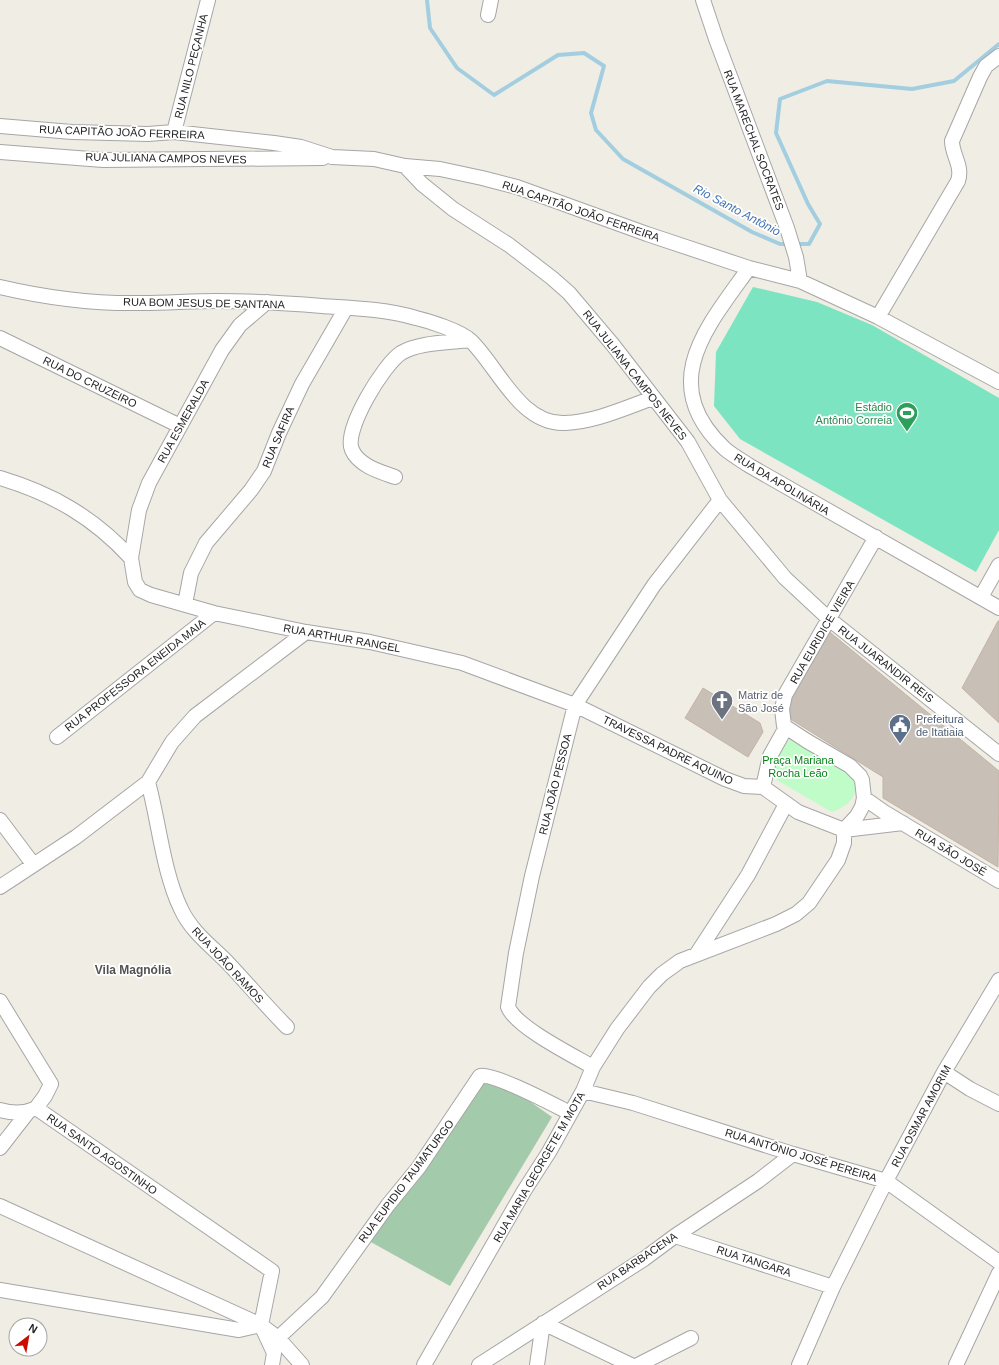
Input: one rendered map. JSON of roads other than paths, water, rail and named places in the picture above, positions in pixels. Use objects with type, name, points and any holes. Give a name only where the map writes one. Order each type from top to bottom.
[{"type":"street","name":"RUA NILO PEÇANHA","points":[[174,132],[208,0]]},
{"type":"street","points":[[488,15],[491,0]]},
{"type":"street","name":"RUA MARECHAL SOCRATES","points":[[704,0],[716,38],[787,228],[796,257],[800,281]]},
{"type":"street","points":[[878,317],[958,181],[960,175],[959,168],[952,147],[952,142],[986,66],[999,56]]},
{"type":"street","name":"RUA CAPITÃO JOÃO FERREIRA","points":[[0,126],[72,132],[174,132],[274,142],[301,147],[332,157],[374,160],[405,166],[440,169],[517,187],[647,234],[749,268],[800,281],[878,317],[999,382]]},
{"type":"street","name":"RUA JULIANA CAMPOS NEVES","points":[[0,152],[103,160],[283,159],[332,157]]},
{"type":"street","name":"RUA JULIANA CAMPOS NEVES","points":[[405,166],[422,184],[453,209],[509,245],[563,288],[608,339],[688,442],[720,500],[786,578],[829,620]]},
{"type":"street","name":"RUA DA APOLINÁRIA","points":[[749,268],[707,330],[696,351],[690,375],[692,399],[699,417],[725,449],[743,462],[999,608]]},
{"type":"street","name":"RUA BOM JESUS DE SANTANA","points":[[0,287],[66,300],[141,303],[215,301],[267,302],[346,308],[409,316],[435,323],[470,340],[513,395],[533,413],[553,422],[565,423],[584,420],[653,398]]},
{"type":"street","name":"RUA ESMERALDA","points":[[131,558],[139,510],[149,483],[222,350],[240,325],[267,302]]},
{"type":"street","name":"RUA SAFIRA","points":[[185,604],[191,573],[206,543],[251,490],[264,471],[279,433],[302,384],[346,308]]},
{"type":"street","name":"RUA DO CRUZEIRO","points":[[0,338],[180,426]]},
{"type":"street","points":[[395,477],[361,461],[352,451],[350,444],[353,430],[370,394],[384,371],[401,354],[418,347],[470,340]]},
{"type":"street","points":[[0,478],[42,493],[73,508],[113,538],[131,558]]},
{"type":"street","name":"RUA JOÃO PESSOA","points":[[592,1067],[536,1033],[511,1013],[508,1007],[516,953],[532,876],[575,705],[654,585],[720,500]]},
{"type":"street","name":"RUA EURIDICE VIEIRA","points":[[788,728],[784,726],[782,722],[782,709],[785,695],[876,538]]},
{"type":"street","name":"RUA ARTHUR RANGEL","points":[[131,558],[135,582],[140,590],[151,595],[214,613],[306,632],[370,642],[462,663],[575,705]]},
{"type":"street","points":[[981,597],[999,565]]},
{"type":"street","name":"RUA PROFESSORA ENEIDA MAIA","points":[[57,737],[214,613]]},
{"type":"street","name":"RUA JUARANDIR REIS","points":[[829,620],[999,754]]},
{"type":"street","points":[[0,887],[76,837],[148,782],[172,742],[195,716],[306,632]]},
{"type":"street","name":"TRAVESSA PADRE AQUINO","points":[[575,705],[725,779],[744,786],[763,787]]},
{"type":"street","points":[[788,728],[856,771],[862,780],[864,798],[857,816],[844,830],[809,817],[786,804],[763,787],[770,756],[784,731],[788,728]]},
{"type":"street","name":"RUA JOÃO RAMOS","points":[[148,782],[170,878],[181,909],[189,924],[226,961],[287,1027]]},
{"type":"street","name":"RUA SÃO JOSÉ","points":[[864,798],[999,881]]},
{"type":"street","points":[[696,955],[748,875],[786,804]]},
{"type":"street","points":[[0,820],[33,864]]},
{"type":"street","name":"RUA SÃO JOSÉ","points":[[844,830],[903,823]]},
{"type":"street","name":"RUA MARIA GEORGETE M MOTA","points":[[424,1365],[524,1191],[549,1152],[583,1091],[592,1067],[617,1029],[649,987],[662,974],[680,962],[776,924],[796,914],[809,903],[838,860],[844,843],[844,830]]},
{"type":"street","name":"RUA OSMAR AMORIM","points":[[799,1365],[833,1287],[886,1181],[944,1072],[999,980]]},
{"type":"street","name":"RUA SANTO AGOSTINHO","points":[[0,1001],[51,1084],[32,1110],[272,1271],[261,1325]]},
{"type":"street","points":[[944,1072],[970,1089],[999,1104]]},
{"type":"street","name":"RUA EUPIDIO TAUMATURGO","points":[[278,1338],[322,1297],[388,1205],[419,1167],[480,1076],[488,1076],[501,1080],[570,1113]]},
{"type":"street","name":"RUA ANTÔNIO JOSÉ PEREIRA","points":[[583,1091],[648,1108],[793,1154],[886,1181],[999,1262]]},
{"type":"street","points":[[0,1110],[10,1113],[32,1110]]},
{"type":"street","points":[[0,1148],[32,1110]]},
{"type":"street","name":"RUA BARBACENA","points":[[479,1365],[644,1259],[675,1236],[758,1182],[793,1154]]},
{"type":"street","points":[[0,1206],[261,1325],[278,1338],[302,1365]]},
{"type":"street","name":"RUA TANGARA","points":[[675,1236],[833,1287]]},
{"type":"street","points":[[956,1365],[999,1273]]},
{"type":"street","points":[[0,1290],[239,1330],[261,1325]]},
{"type":"street","points":[[537,1365],[543,1323],[631,1365]]},
{"type":"street","points":[[261,1325],[274,1353],[272,1365]]},
{"type":"street","points":[[638,1365],[691,1338]]},
{"type":"waterway","name":"Rio Santo Antônio","points":[[427,0],[430,28],[457,68],[494,95],[558,55],[584,53],[604,66],[591,113],[596,130],[623,159],[752,232],[780,244],[809,244],[820,224],[808,204],[776,133],[780,99],[827,81],[912,89],[954,81],[999,44]]},
{"type":"place","name":"Estádio Antônio Correia","points":[[907,432]]},
{"type":"place","name":"Matriz de São José","points":[[722,720]]},
{"type":"place","name":"Prefeitura de Itatiaia","points":[[900,744]]},
{"type":"district","name":"Vila Magnólia","points":[[133,970]]},
{"type":"park label","name":"Praça Mariana Rocha Leão","points":[[798,766]]}]
